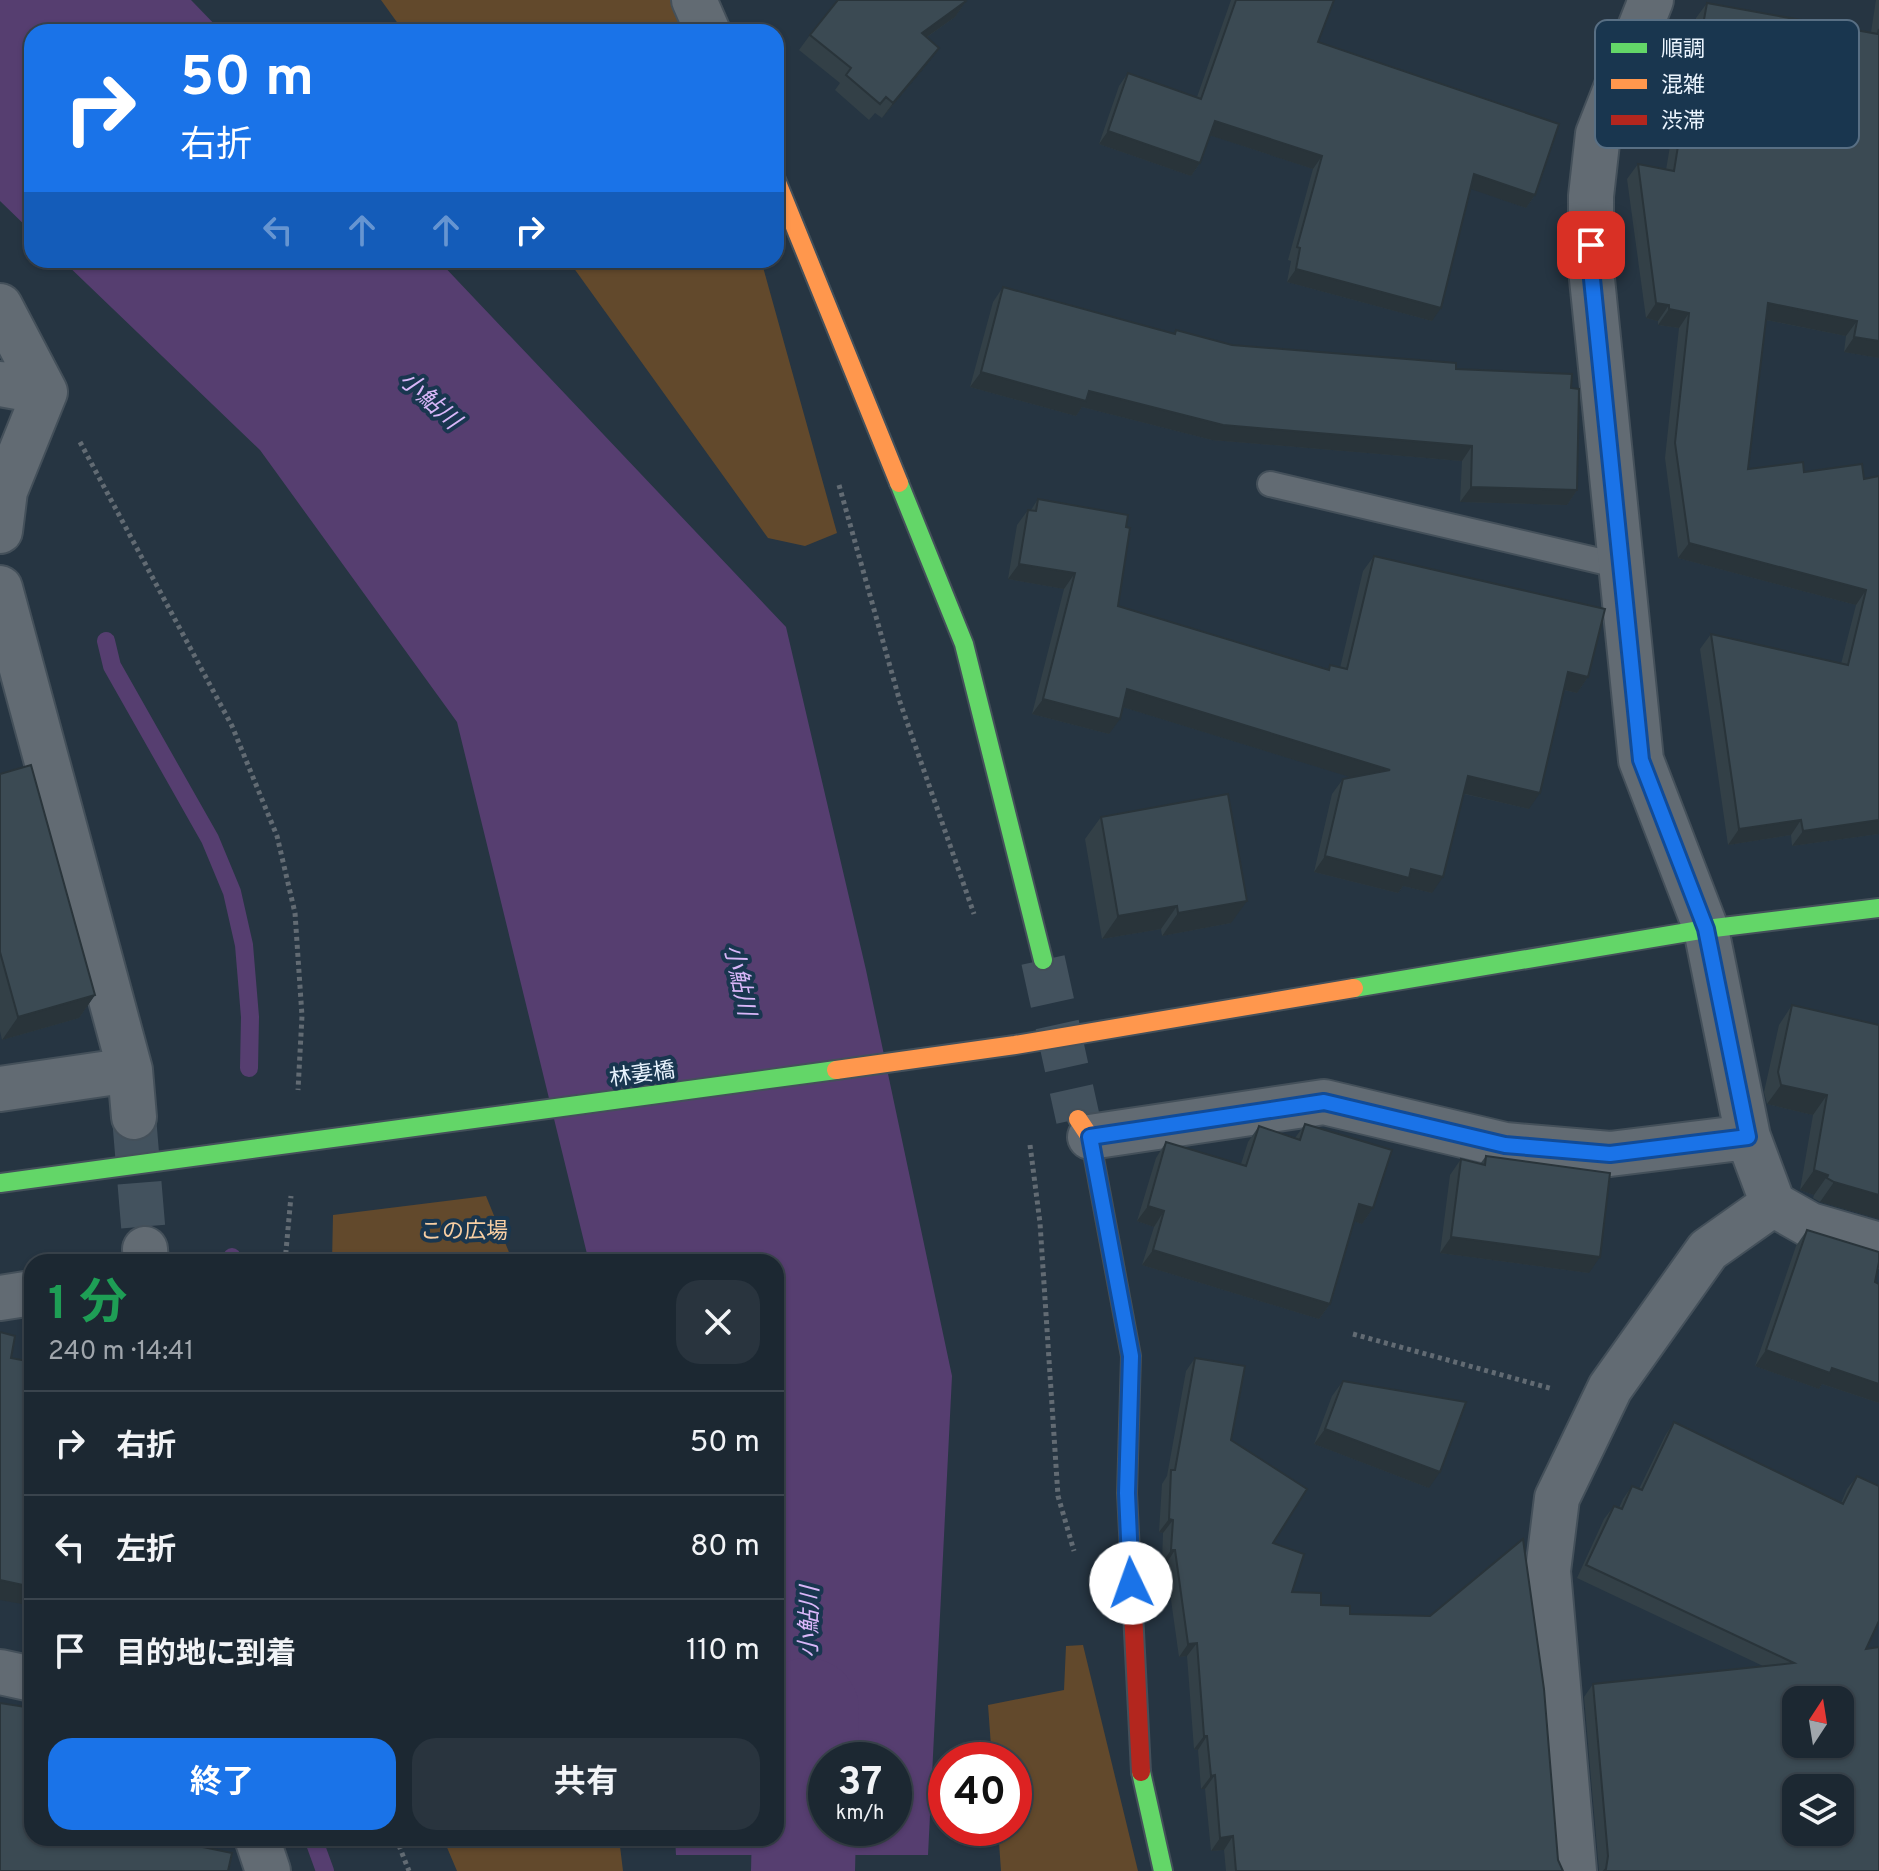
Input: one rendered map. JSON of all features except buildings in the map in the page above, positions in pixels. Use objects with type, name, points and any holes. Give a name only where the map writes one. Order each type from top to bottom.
[{"type":"street","points":[[694,0],[704,24]]},
{"type":"street","points":[[1643,20],[1651,0]]},
{"type":"street","points":[[1596,148],[1591,196],[1591,269],[1641,760],[1706,929],[1748,1137],[1773,1204],[1810,1225],[1879,1245]]},
{"type":"street","points":[[784,200],[964,644],[1043,960]]},
{"type":"street","points":[[0,306],[45,392],[5,491],[0,531]]},
{"type":"street","points":[[0,384],[45,392]]},
{"type":"street","points":[[0,588],[18,715],[130,1070],[134,1117]]},
{"type":"street","name":"林妻橋","points":[[0,1183],[951,1054],[1706,929],[1879,908]]},
{"type":"street","points":[[0,1089],[130,1070]]},
{"type":"street","points":[[1163,1871],[1139,1762],[1127,1493],[1131,1356],[1084,1128],[1324,1102],[1505,1145],[1610,1154],[1748,1137]]},
{"type":"street","points":[[1574,1871],[1548,1571],[1557,1498],[1610,1388],[1708,1250],[1773,1204]]},
{"type":"street","points":[[0,1298],[24,1294]]},
{"type":"street","points":[[0,1672],[24,1677]]},
{"type":"street","points":[[260,1846],[268,1871]]},
{"type":"lane","points":[[1270,484],[1621,566]]},
{"type":"path","points":[[89,455],[232,726],[277,836],[295,913],[302,1016],[286,1254]]},
{"type":"path","points":[[835,471],[900,702],[977,925]]},
{"type":"path","points":[[1030,1145],[1040,1223],[1058,1496],[1075,1555]]},
{"type":"path","points":[[1353,1334],[1603,1403]]},
{"type":"path","points":[[399,1846],[409,1871]]},
{"type":"green space","points":[[381,0],[678,0],[688,24],[398,24]]},
{"type":"green space","points":[[574,268],[763,268],[837,533],[805,546],[768,538]]},
{"type":"green space","name":"この広場","points":[[486,1196],[510,1254],[332,1254],[333,1215]]},
{"type":"green space","points":[[1083,1645],[1138,1871],[1001,1871],[999,1846],[1032,1846],[1032,1742],[991,1742],[988,1705],[1064,1690],[1066,1646]]},
{"type":"green space","points":[[446,1846],[620,1846],[623,1871],[457,1871]]},
{"type":"water","points":[[0,0],[191,0],[214,24],[24,24],[24,224],[0,201]]},
{"type":"water","points":[[70,268],[446,268],[786,627],[866,970],[952,1376],[934,1742],[928,1742],[928,1855],[676,1855],[675,1846],[784,1846],[784,1254],[587,1254],[457,722],[260,450]]},
{"type":"waterway","points":[[106,641],[112,666],[210,839],[232,892],[244,945],[250,1017],[249,1068]]},
{"type":"waterway","name":"小鮎川","points":[[803,1871],[807,1710]]},
{"type":"waterway","points":[[316,1846],[325,1871]]},
{"type":"tunnel","points":[[1043,960],[1078,1119]]},
{"type":"tunnel","points":[[134,1117],[145,1249]]},
{"type":"traffic: fast","points":[[899,483],[964,644],[1043,960]]},
{"type":"traffic: fast","points":[[1354,988],[1706,929],[1879,908]]},
{"type":"traffic: fast","points":[[0,1183],[836,1070]]},
{"type":"traffic: fast","points":[[1141,1772],[1163,1871]]},
{"type":"traffic: slow","points":[[784,200],[899,483]]},
{"type":"traffic: slow","points":[[836,1070],[1015,1045],[1354,988]]},
{"type":"traffic: slow","points":[[1078,1119],[1090,1137],[1131,1356],[1127,1493],[1131,1572]]},
{"type":"traffic: jam","points":[[1131,1572],[1141,1772]]},
{"type":"route","points":[[1131,1583],[1127,1493],[1131,1356],[1090,1137],[1324,1102],[1505,1145],[1610,1154],[1748,1137],[1706,929],[1641,760],[1591,245]]}]
